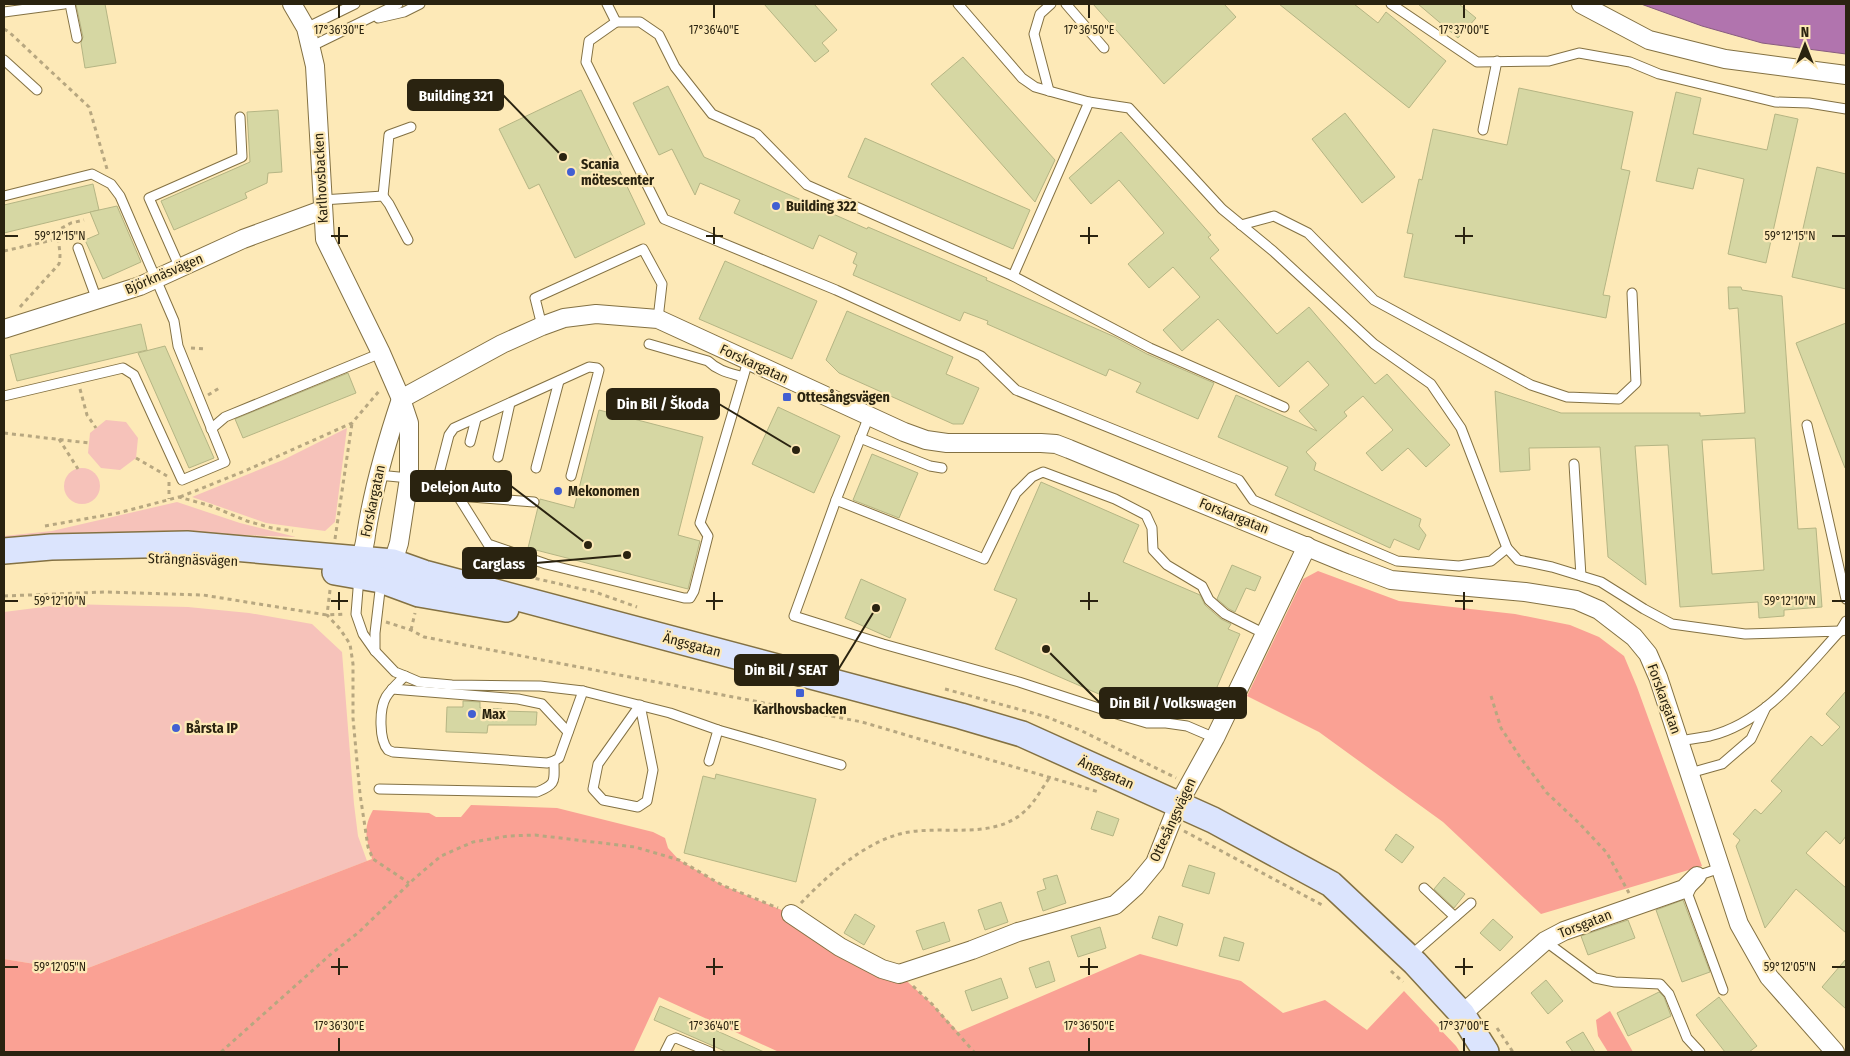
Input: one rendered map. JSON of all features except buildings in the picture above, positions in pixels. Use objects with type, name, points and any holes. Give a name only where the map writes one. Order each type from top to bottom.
[{"type":"main road","name":"Strängnäsvägen","points":[[4,551],[51,547],[187,544],[373,569]]},
{"type":"main road","name":"Strängnäsvägen","points":[[4,565],[50,560],[195,557],[305,566],[332,564]]},
{"type":"main road","name":"Ängsgatan","points":[[373,569],[424,573],[961,716],[1022,734],[1213,820],[1331,884],[1398,962],[1462,1014],[1486,1052]]},
{"type":"street","name":"Karlhovsbacken","points":[[292,4],[306,28],[315,66],[325,239],[381,353],[400,399]]},
{"type":"street","points":[[1581,4],[1650,40],[1725,60],[1846,75]]},
{"type":"street","name":"Björknäsvägen","points":[[12,327],[156,279],[322,205]]},
{"type":"street","name":"Forskargatan","points":[[373,569],[366,537],[368,518],[378,475],[400,399],[502,344],[542,326],[564,318],[596,314],[658,319],[746,369],[926,440],[947,443],[1056,444],[1391,580],[1525,592],[1576,600],[1599,610],[1634,637],[1648,654],[1680,741],[1739,924],[1769,977],[1835,1052]]},
{"type":"street","name":"Forskargatan","points":[[373,569],[399,543],[409,478],[409,423],[400,399]]},
{"type":"street","name":"Ottesångsvägen","points":[[900,974],[972,950],[1018,932],[1115,905],[1136,886],[1155,862],[1178,805],[1215,738],[1306,546]]},
{"type":"street","name":"Torsgatan","points":[[1462,1014],[1545,941],[1564,931],[1684,889],[1696,876]]},
{"type":"street","points":[[791,914],[840,947],[882,969],[900,974]]},
{"type":"lane","points":[[4,12],[64,4]]},
{"type":"lane","points":[[70,4],[77,38]]},
{"type":"lane","points":[[306,28],[356,4]]},
{"type":"lane","points":[[310,47],[398,4]]},
{"type":"lane","points":[[361,22],[404,12],[420,4]]},
{"type":"lane","points":[[607,4],[616,22]]},
{"type":"lane","points":[[958,4],[1022,78],[1035,86],[1089,102],[1129,108],[1222,209],[1273,251],[1374,344],[1431,384],[1461,428],[1506,548],[1518,560],[1552,566],[1601,582],[1672,624],[1745,634],[1843,630]]},
{"type":"lane","points":[[1049,91],[1034,34],[1040,14],[1051,4]]},
{"type":"lane","points":[[1066,4],[1104,48]]},
{"type":"lane","points":[[1392,4],[1477,62],[1549,60],[1579,53],[1630,62],[1660,74],[1775,102],[1809,103],[1846,108]]},
{"type":"lane","points":[[1284,406],[1150,348],[1013,276],[808,185],[757,134],[712,114],[675,67],[659,35],[640,22],[616,22],[588,41],[586,62],[664,219],[836,290],[981,356],[1016,390],[1239,480],[1252,500],[1397,561],[1459,566],[1491,561],[1506,548]]},
{"type":"lane","points":[[4,60],[37,90]]},
{"type":"lane","points":[[1483,130],[1498,61]]},
{"type":"lane","points":[[1013,276],[1089,102]]},
{"type":"lane","points":[[180,268],[149,198],[242,157],[240,117]]},
{"type":"lane","points":[[408,240],[390,204],[383,196],[388,135],[411,127]]},
{"type":"lane","points":[[4,196],[92,174],[111,184],[120,196],[174,321],[178,346],[225,462],[182,480],[134,375],[123,368],[4,396]]},
{"type":"lane","points":[[322,205],[383,196]]},
{"type":"lane","points":[[1242,225],[1274,216],[1308,233],[1374,300],[1530,385],[1567,397],[1619,399],[1636,383],[1632,293]]},
{"type":"lane","points":[[78,248],[97,300]]},
{"type":"lane","points":[[542,326],[536,298],[643,249],[662,284],[658,319]]},
{"type":"lane","points":[[458,496],[488,544],[546,564],[636,588],[690,598],[694,591],[708,536],[700,523],[746,369],[722,371],[708,361],[649,344]]},
{"type":"lane","points":[[212,429],[225,416],[381,353]]},
{"type":"lane","points":[[436,489],[449,435],[454,428],[589,367],[597,368],[599,370],[571,476]]},
{"type":"lane","points":[[536,468],[559,381]]},
{"type":"lane","points":[[498,457],[510,403]]},
{"type":"lane","points":[[869,416],[794,616],[883,644],[1019,682],[1120,716],[1147,723],[1187,726],[1215,738]]},
{"type":"lane","points":[[470,442],[476,419]]},
{"type":"lane","points":[[1807,425],[1846,599]]},
{"type":"lane","points":[[860,438],[930,466],[942,468]]},
{"type":"lane","points":[[1574,464],[1581,576]]},
{"type":"lane","points":[[836,500],[984,559],[1016,493],[1032,476],[1043,472],[1115,499],[1146,515],[1152,528],[1153,550],[1167,565],[1202,586],[1210,600],[1225,614],[1265,634]]},
{"type":"lane","points":[[378,475],[409,478],[458,496],[534,502]]},
{"type":"lane","points":[[373,569],[356,614],[363,634],[375,651],[395,672],[419,682],[540,686],[583,691],[670,713],[718,730],[841,765]]},
{"type":"lane","points":[[373,569],[376,618],[375,651]]},
{"type":"lane","points":[[1680,741],[1711,736],[1745,722],[1766,707],[1784,692],[1843,630],[1846,621]]},
{"type":"lane","points":[[405,676],[385,698],[382,712],[382,739],[388,750],[554,762],[559,758],[583,691]]},
{"type":"lane","points":[[392,689],[518,699],[542,704],[568,732]]},
{"type":"lane","points":[[640,706],[653,770],[647,801],[638,807],[603,800],[593,789],[598,764],[640,706]]},
{"type":"lane","points":[[1690,773],[1722,764],[1750,739],[1766,707]]},
{"type":"lane","points":[[710,762],[718,730]]},
{"type":"lane","points":[[379,789],[537,792],[550,787],[554,780],[554,762]]},
{"type":"lane","points":[[1720,868],[1696,876],[1688,895],[1723,990]]},
{"type":"lane","points":[[1424,888],[1455,917]]},
{"type":"lane","points":[[1398,962],[1472,902]]},
{"type":"lane","points":[[1545,941],[1594,978],[1616,982],[1660,984],[1669,994],[1687,1038],[1700,1052]]},
{"type":"lane","points":[[665,1052],[671,1040],[676,1038],[710,1052]]},
{"type":"path","points":[[4,29],[89,107],[111,184]]},
{"type":"path","points":[[12,327],[16,312],[59,264],[61,255],[57,239],[58,230],[71,223],[84,220]]},
{"type":"path","points":[[4,251],[57,239]]},
{"type":"path","points":[[179,497],[247,470],[352,423],[390,377]]},
{"type":"path","points":[[78,379],[80,396],[87,415],[96,428]]},
{"type":"path","points":[[352,423],[332,564],[327,615],[350,644],[353,718],[360,794],[368,847],[373,859],[410,883]]},
{"type":"path","points":[[4,433],[89,443]]},
{"type":"path","points":[[58,439],[78,469]]},
{"type":"path","points":[[136,458],[164,476],[169,476],[169,499]]},
{"type":"path","points":[[4,596],[104,592],[203,595],[327,615],[356,614]]},
{"type":"path","points":[[376,618],[411,630],[424,637],[862,722],[1100,793]]},
{"type":"path","points":[[1491,696],[1501,728],[1520,757],[1547,793],[1579,823],[1606,853],[1625,889],[1639,904]]},
{"type":"path","points":[[221,1052],[331,954],[359,932],[441,856],[473,842],[508,836],[535,835],[635,847],[680,860],[722,885],[791,914],[817,887],[839,868],[872,845],[897,835],[918,831],[986,829],[1009,823],[1026,810],[1050,777]]},
{"type":"path","points":[[1203,841],[1325,907]]},
{"type":"path","points":[[1398,962],[1409,988]]},
{"type":"path","points":[[900,974],[932,1004],[974,1052]]},
{"type":"shaded area","points":[[1641,4],[1846,4],[1846,54],[1762,43],[1702,26]]},
{"type":"shaded area","points":[[106,420],[126,422],[138,438],[136,458],[120,470],[101,468],[88,453],[90,433]]},
{"type":"shaded area","points":[[347,428],[335,522],[325,531],[266,523],[192,497],[283,460]]},
{"type":"shaded area","points":[[82,468],[94,474],[100,486],[94,498],[82,504],[70,498],[64,486],[70,474]]},
{"type":"shaded area","points":[[177,502],[240,523],[296,537],[189,533],[4,541],[4,536],[52,531]]},
{"type":"shaded area","points":[[1318,571],[1399,601],[1515,614],[1570,625],[1599,637],[1624,656],[1702,866],[1541,914],[1443,822],[1319,732],[1247,696],[1303,579]]},
{"type":"shaded area","name":"Bårsta IP","points":[[67,604],[188,607],[249,613],[312,624],[342,652],[354,804],[358,836],[367,861],[88,968],[47,966],[4,959],[4,612]]},
{"type":"shaded area","points":[[471,805],[557,808],[653,832],[665,838],[668,848],[679,860],[722,885],[791,914],[899,974],[932,1004],[958,1032],[1140,954],[1241,981],[1283,1013],[1325,1000],[1367,1030],[1404,991],[1460,1052],[779,1052],[659,997],[634,1051],[4,1052],[4,959],[47,966],[88,968],[372,859],[367,840],[367,829],[373,810],[429,813],[436,817],[461,817]]},
{"type":"shaded area","points":[[1610,1011],[1633,1052],[1608,1052],[1598,1036],[1596,1020]]},
{"type":"place","name":"Building 321","points":[[563,157]]},
{"type":"place","name":"Scania mötescenter","points":[[571,172]]},
{"type":"place","name":"Building 322","points":[[776,206]]},
{"type":"place","name":"Ottesångsvägen","points":[[787,397]]},
{"type":"place","name":"Din Bil / Škoda","points":[[796,450]]},
{"type":"place","name":"Mekonomen","points":[[558,491]]},
{"type":"place","name":"Delejon Auto","points":[[588,545]]},
{"type":"place","name":"Carglass","points":[[627,555]]},
{"type":"place","name":"Din Bil / SEAT","points":[[876,608]]},
{"type":"place","name":"Din Bil / Volkswagen","points":[[1046,649]]},
{"type":"place","name":"Karlhovsbacken","points":[[800,693]]},
{"type":"place","name":"Max","points":[[472,714]]},
{"type":"place","name":"Bårsta IP","points":[[176,728]]}]
